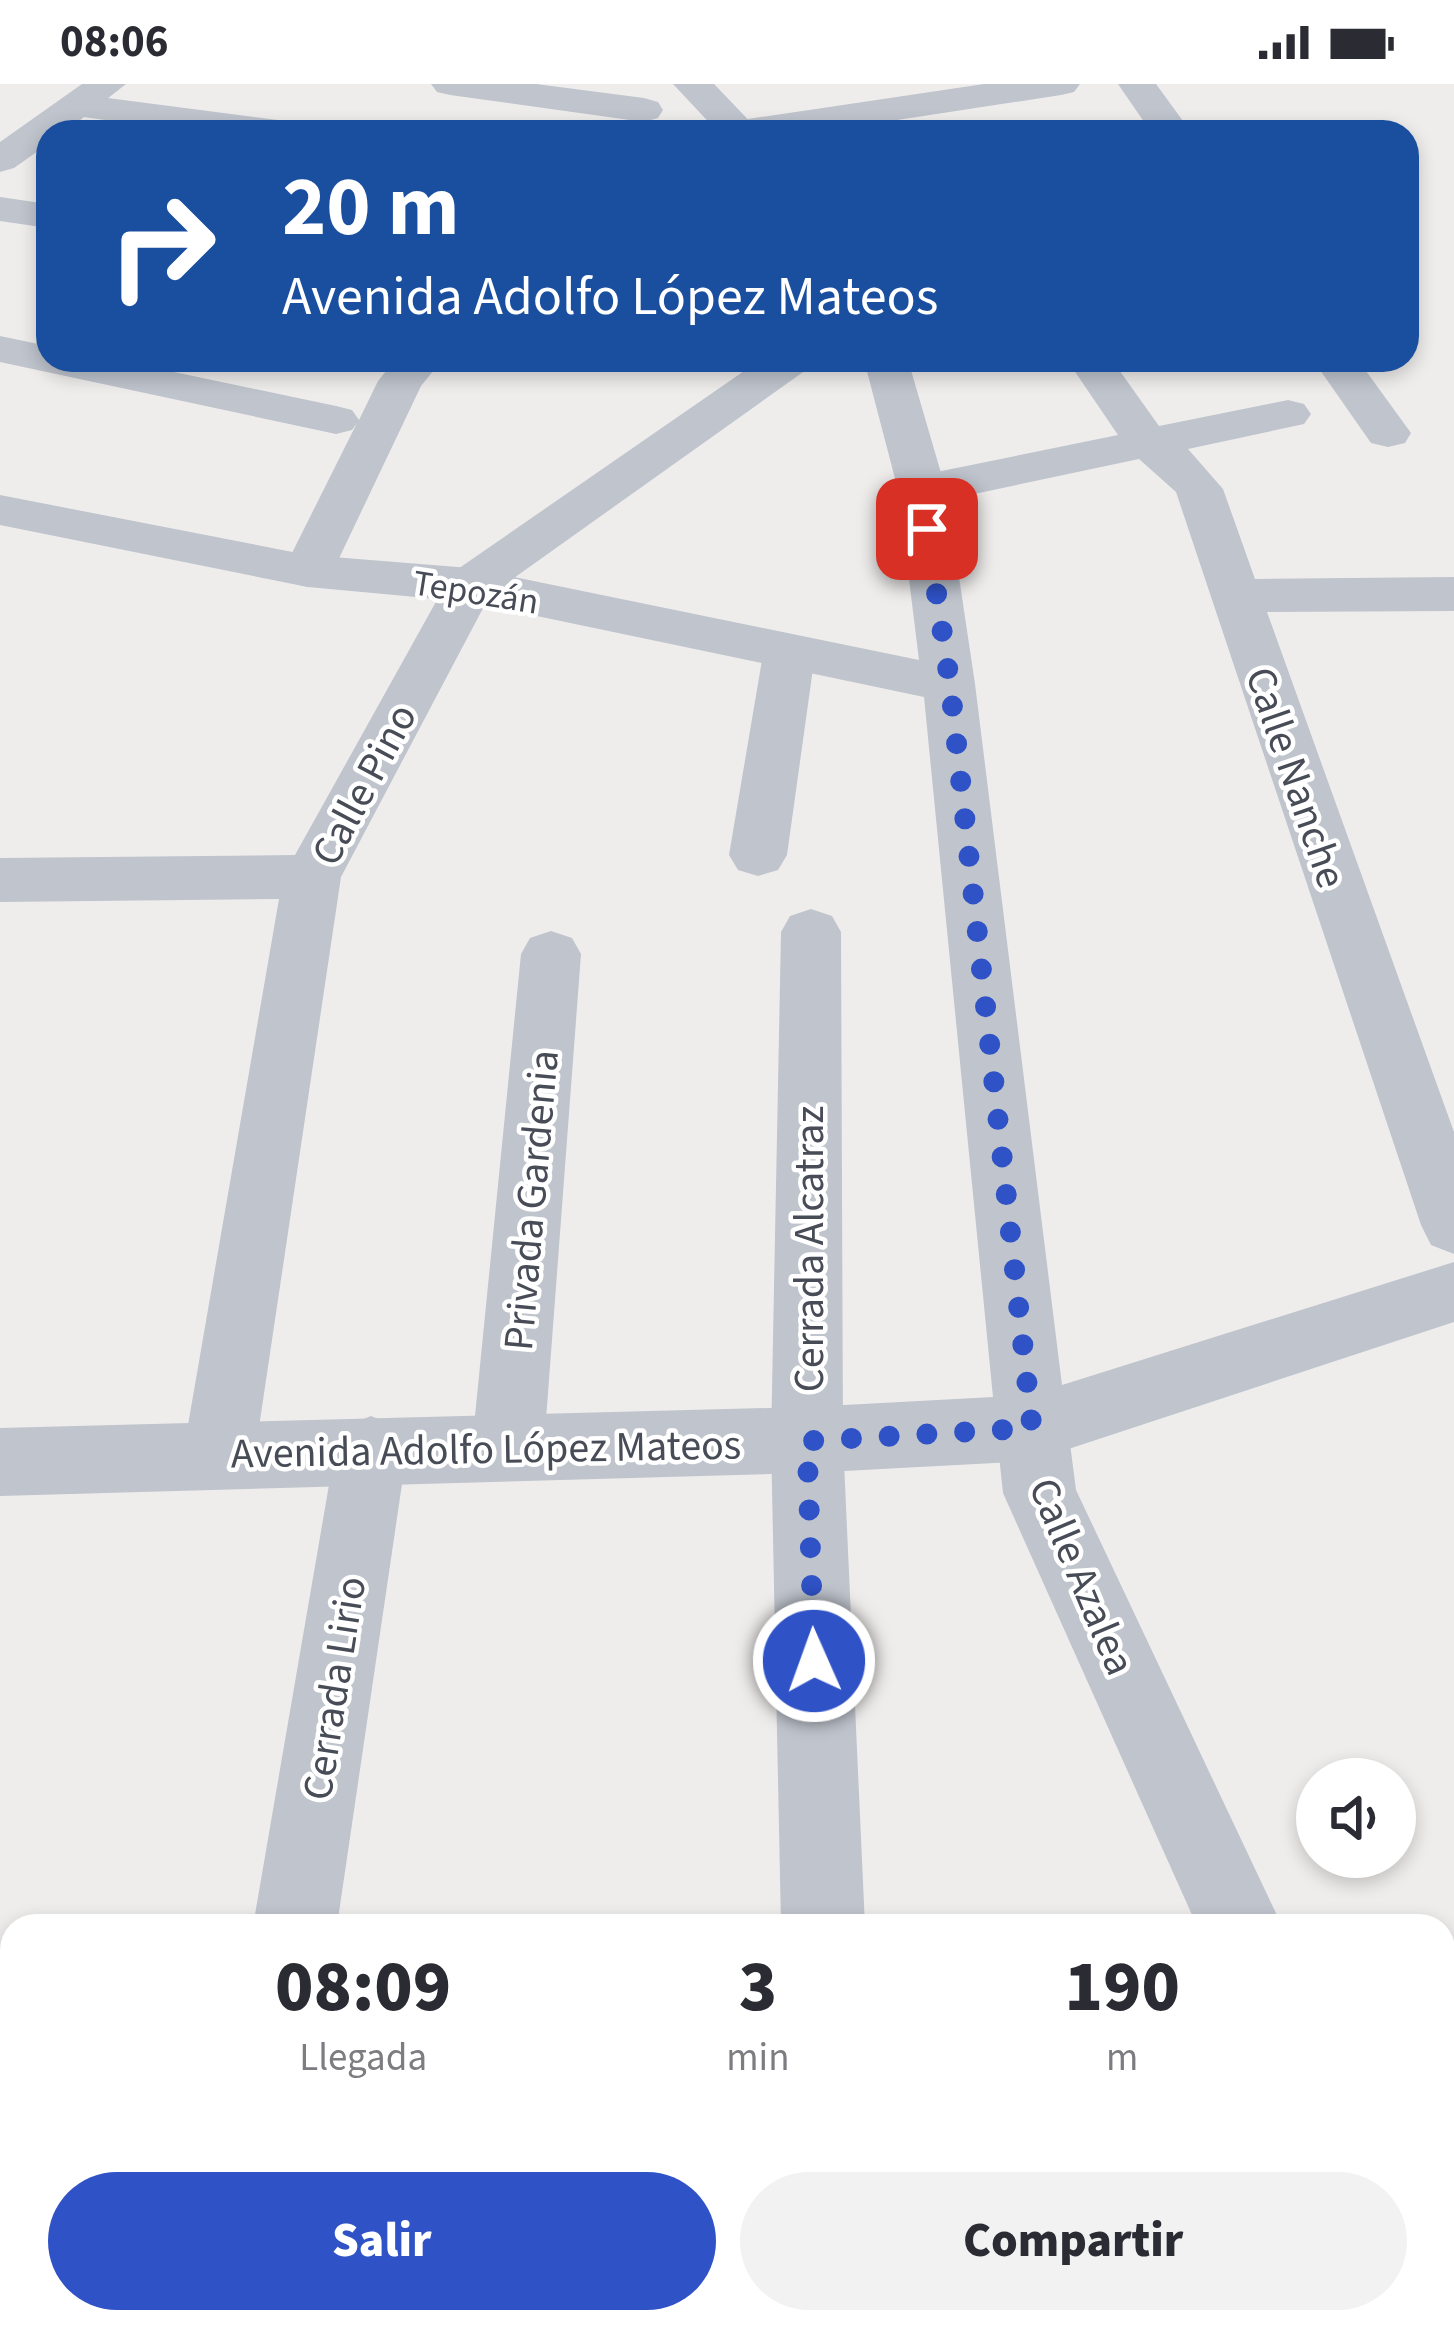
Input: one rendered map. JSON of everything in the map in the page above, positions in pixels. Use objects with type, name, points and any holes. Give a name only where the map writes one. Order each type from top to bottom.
[{"type":"street","points":[[450,84],[644,109]]},
{"type":"street","points":[[692,84],[728,120]]},
{"type":"street","points":[[901,120],[1061,84]]},
{"type":"street","points":[[1137,84],[1162,120]]},
{"type":"street","points":[[57,120],[92,95],[218,120]]},
{"type":"street","points":[[0,160],[36,135]]},
{"type":"street","points":[[0,208],[36,214]]},
{"type":"street","points":[[0,349],[36,356]]},
{"type":"street","points":[[112,372],[336,420]]},
{"type":"street","points":[[308,571],[409,372]]},
{"type":"street","name":"Calle Pino","points":[[218,1454],[312,878],[470,585],[773,372]]},
{"type":"street","name":"Calle Azalea","points":[[889,372],[922,490],[950,684],[1040,1493],[1234,1914]]},
{"type":"street","name":"Calle Nanche","points":[[1097,372],[1147,443],[1179,465],[1198,489],[1454,1225]]},
{"type":"street","points":[[1344,372],[1388,433]]},
{"type":"street","points":[[922,490],[1288,414]]},
{"type":"street","name":"Tepozán","points":[[0,510],[308,571],[470,585],[950,684]]},
{"type":"street","points":[[1234,596],[1454,595]]},
{"type":"street","points":[[758,855],[789,654]]},
{"type":"street","points":[[0,880],[312,878]]},
{"type":"street","name":"Cerrada Alcatraz","points":[[811,932],[807,1441],[824,1914]]},
{"type":"street","name":"Privada Gardenia","points":[[508,1446],[551,954]]},
{"type":"street","name":"Avenida Adolfo López Mateos","points":[[0,1462],[807,1441],[1032,1428],[1454,1292]]},
{"type":"street","name":"Cerrada Lirio","points":[[297,1914],[371,1450]]},
{"type":"route","points":[[814,1661],[807,1441],[1032,1428],[950,684],[927,529]]}]
